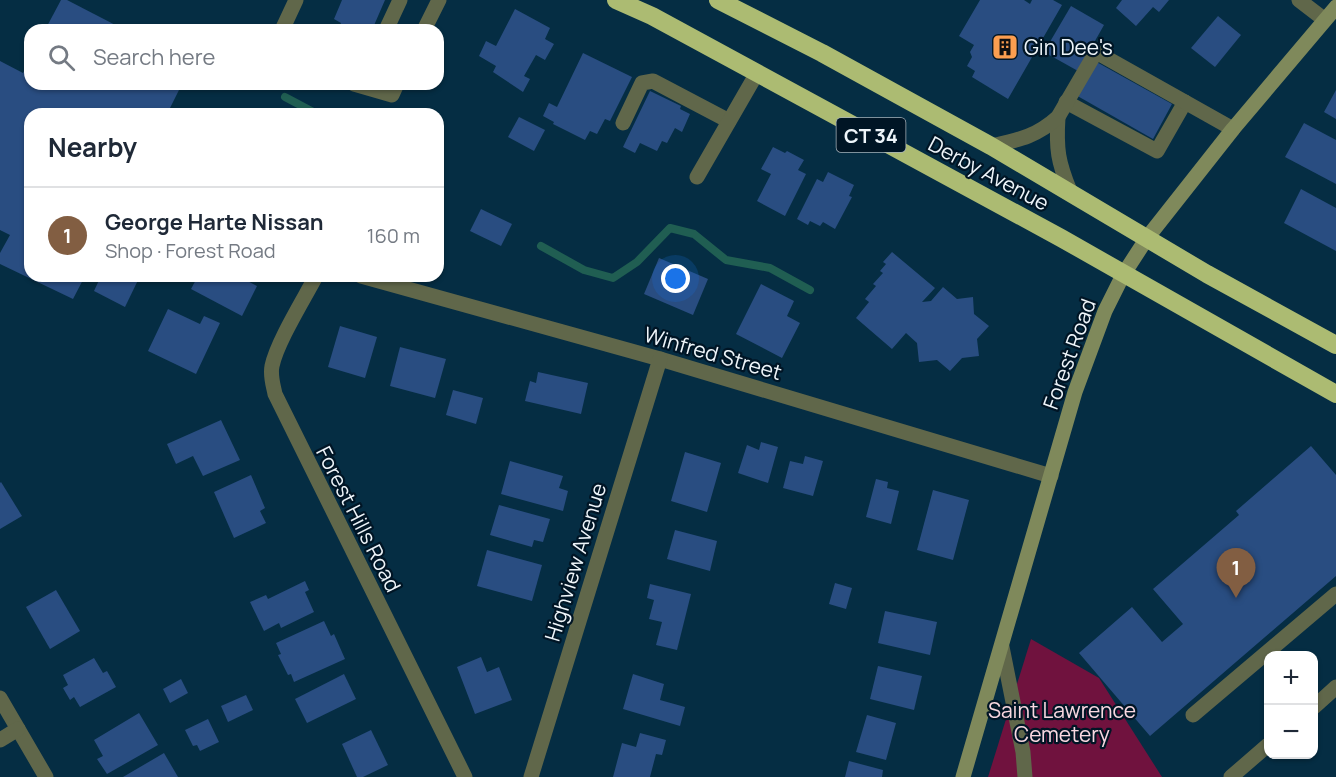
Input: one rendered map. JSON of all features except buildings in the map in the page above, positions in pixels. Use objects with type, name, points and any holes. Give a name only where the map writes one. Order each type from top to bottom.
[{"type":"highway","name":"Derby Avenue","points":[[616,0],[652,16],[1061,238],[1336,394]]},
{"type":"highway","name":"Derby Avenue","points":[[718,0],[822,53],[991,146],[1208,274],[1336,345]]},
{"type":"main road","name":"Forest Road","points":[[963,777],[1075,392],[1098,327],[1123,275],[1147,238],[1233,129],[1336,7]]},
{"type":"street","points":[[285,24],[296,0]]},
{"type":"street","points":[[389,24],[400,0]]},
{"type":"street","points":[[427,24],[439,0]]},
{"type":"street","points":[[1299,0],[1325,20]]},
{"type":"street","points":[[1070,191],[1056,148],[1058,117],[1096,52],[1124,73],[1185,102],[1233,129]]},
{"type":"street","points":[[697,177],[757,73]]},
{"type":"street","points":[[623,123],[642,83],[653,81],[729,121]]},
{"type":"street","points":[[1066,102],[1102,115],[1157,151],[1185,102]]},
{"type":"street","points":[[991,146],[1032,136],[1058,117]]},
{"type":"street","name":"Forest Hills Road","points":[[313,282],[272,364],[271,378],[275,394],[465,777]]},
{"type":"street","name":"Winfred Street","points":[[383,282],[660,359],[1051,476]]},
{"type":"street","name":"Highview Avenue","points":[[531,777],[660,359]]},
{"type":"street","points":[[1192,715],[1336,594]]},
{"type":"street","points":[[1002,647],[1023,752],[1025,777]]},
{"type":"street","points":[[1315,705],[1336,687]]},
{"type":"street","points":[[0,698],[46,777]]},
{"type":"street","points":[[0,740],[18,729]]},
{"type":"street","points":[[1231,777],[1264,749]]},
{"type":"green space","name":"Saint Lawrence Cemetery","points":[[1031,639],[1099,678],[1162,777],[988,777]]},
{"type":"waterway","points":[[285,97],[306,108]]},
{"type":"waterway","points":[[541,246],[584,270],[613,278],[637,262],[670,228],[694,234],[726,260],[770,268],[810,290]]},
{"type":"place","name":"Gin Dee's","points":[[1005,47]]},
{"type":"place","name":"George Harte Nissan","points":[[1236,598]]}]
